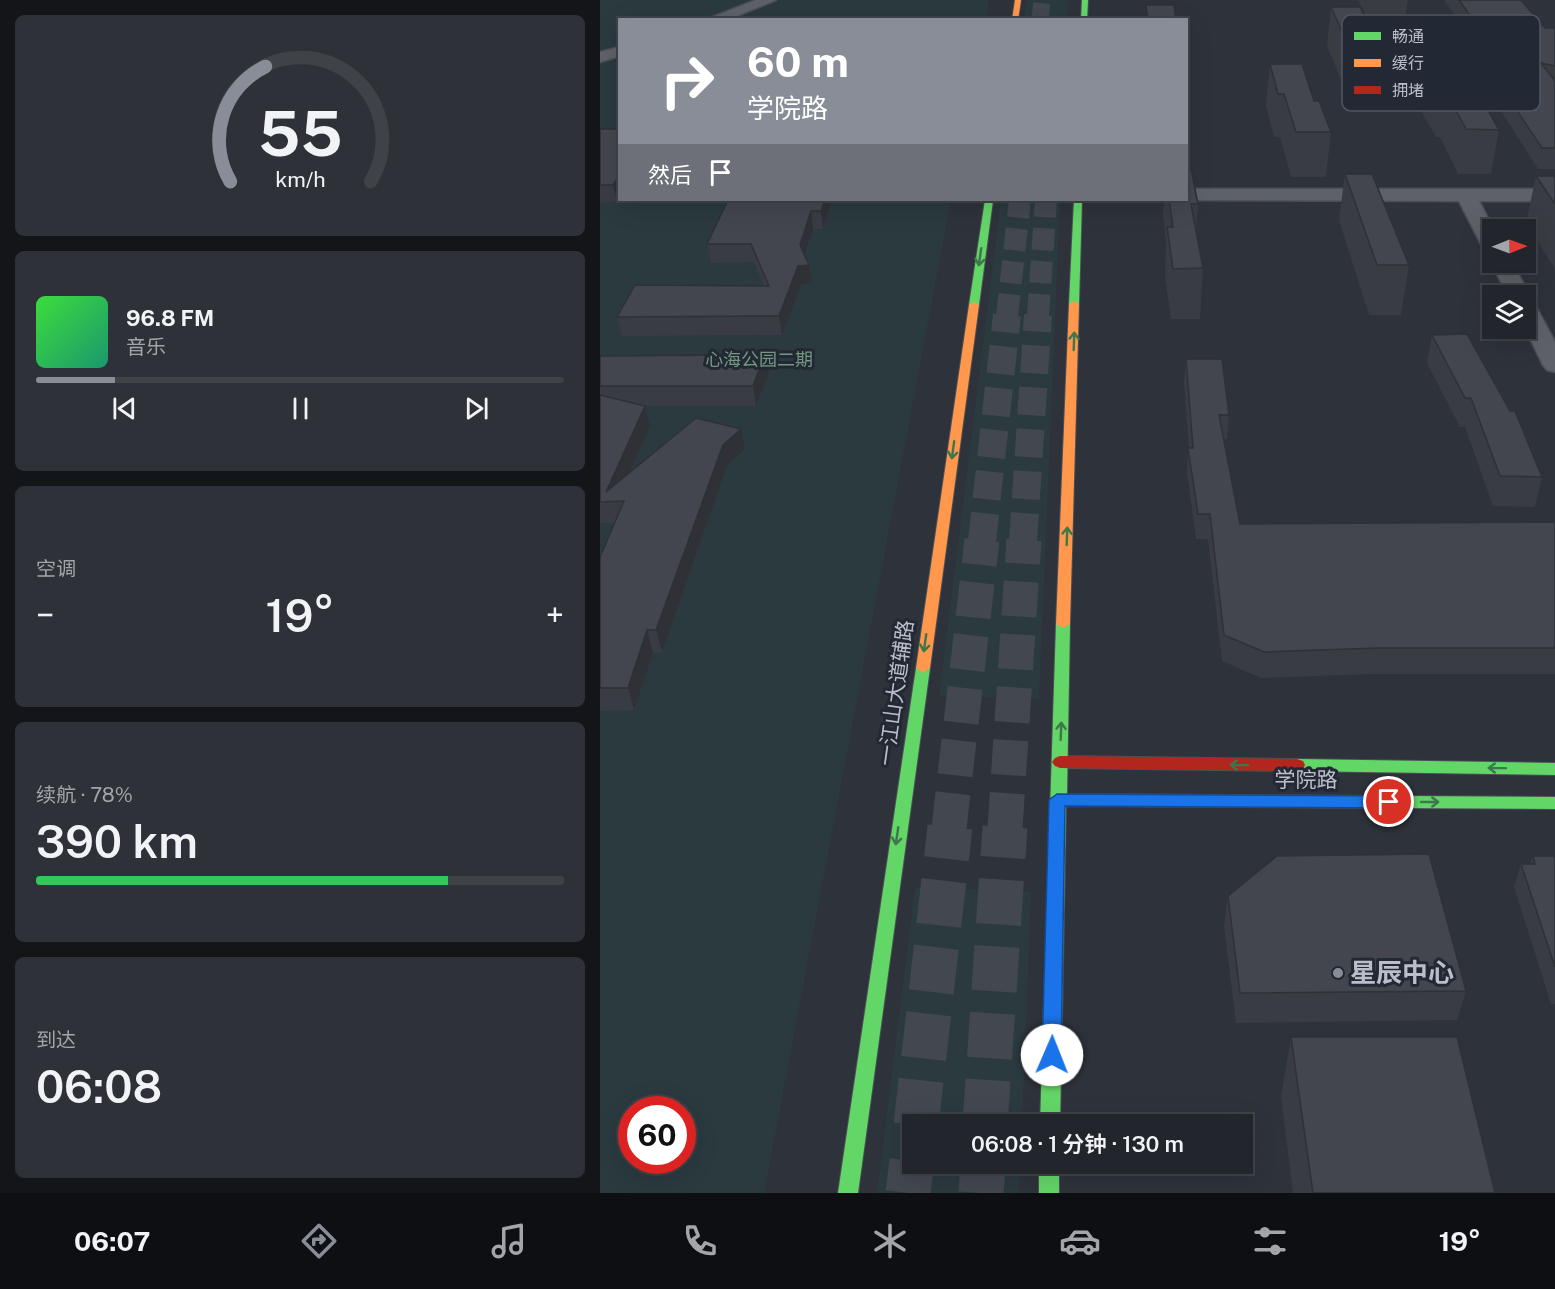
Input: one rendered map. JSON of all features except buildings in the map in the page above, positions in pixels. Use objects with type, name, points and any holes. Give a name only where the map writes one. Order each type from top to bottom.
[{"type":"main road","points":[[1015,18],[1017,0]]},
{"type":"main road","points":[[1084,18],[1085,0]]},
{"type":"main road","name":"一江山大道辅路","points":[[849,1193],[989,201]]},
{"type":"main road","points":[[1050,1114],[1057,800],[1078,201]]},
{"type":"main road","name":"学院路","points":[[1060,762],[1555,769]]},
{"type":"main road","name":"学院路","points":[[1057,800],[1555,803]]},
{"type":"main road","points":[[1049,1174],[1049,1193]]},
{"type":"street","points":[[718,18],[769,0]]},
{"type":"street","points":[[600,57],[618,52]]},
{"type":"street","points":[[1188,195],[1555,195]]},
{"type":"street","points":[[1466,195],[1482,226]]},
{"type":"street","points":[[1536,328],[1555,365]]},
{"type":"green space","name":"心海公园二期","points":[[600,0],[989,0],[986,18],[618,18],[618,201],[951,201],[764,1193],[600,1193]]},
{"type":"green space","points":[[1026,0],[1068,0],[1067,18],[1024,18]]},
{"type":"green space","points":[[1001,201],[1060,201],[1039,699],[939,696]]},
{"type":"green space","points":[[915,887],[1031,892],[1022,1114],[902,1114],[902,1174],[1020,1174],[1019,1193],[877,1193]]},
{"type":"tunnel","points":[[1040,18],[1042,0]]},
{"type":"tunnel","points":[[1007,316],[1020,201]]},
{"type":"tunnel","points":[[1038,316],[1046,201]]},
{"type":"tunnel","points":[[982,541],[1007,315]]},
{"type":"tunnel","points":[[1023,541],[1038,315]]},
{"type":"tunnel","points":[[949,828],[982,540]]},
{"type":"tunnel","points":[[1005,828],[1024,540]]},
{"type":"tunnel","points":[[917,1114],[950,827]]},
{"type":"tunnel","points":[[986,1114],[1005,827]]},
{"type":"tunnel","points":[[908,1193],[910,1174]]},
{"type":"tunnel","points":[[981,1193],[982,1174]]},
{"type":"traffic: fast","points":[[1084,18],[1085,0]]},
{"type":"traffic: fast","points":[[974,305],[989,201]]},
{"type":"traffic: fast","points":[[1074,304],[1078,201]]},
{"type":"traffic: fast","points":[[1050,1114],[1063,624]]},
{"type":"traffic: fast","points":[[848,1193],[923,668]]},
{"type":"traffic: fast","points":[[1297,765],[1555,769]]},
{"type":"traffic: fast","points":[[1057,800],[1555,803]]},
{"type":"traffic: fast","points":[[1049,1174],[1049,1193]]},
{"type":"traffic: slow","points":[[1015,18],[1018,0]]},
{"type":"traffic: slow","points":[[1063,624],[1074,304]]},
{"type":"traffic: slow","points":[[923,668],[974,305]]},
{"type":"traffic: jam","points":[[1060,762],[1297,765]]},
{"type":"place","name":"星辰中心","points":[[1338,973]]},
{"type":"route","points":[[1052,1055],[1057,800],[1389,802]]}]
